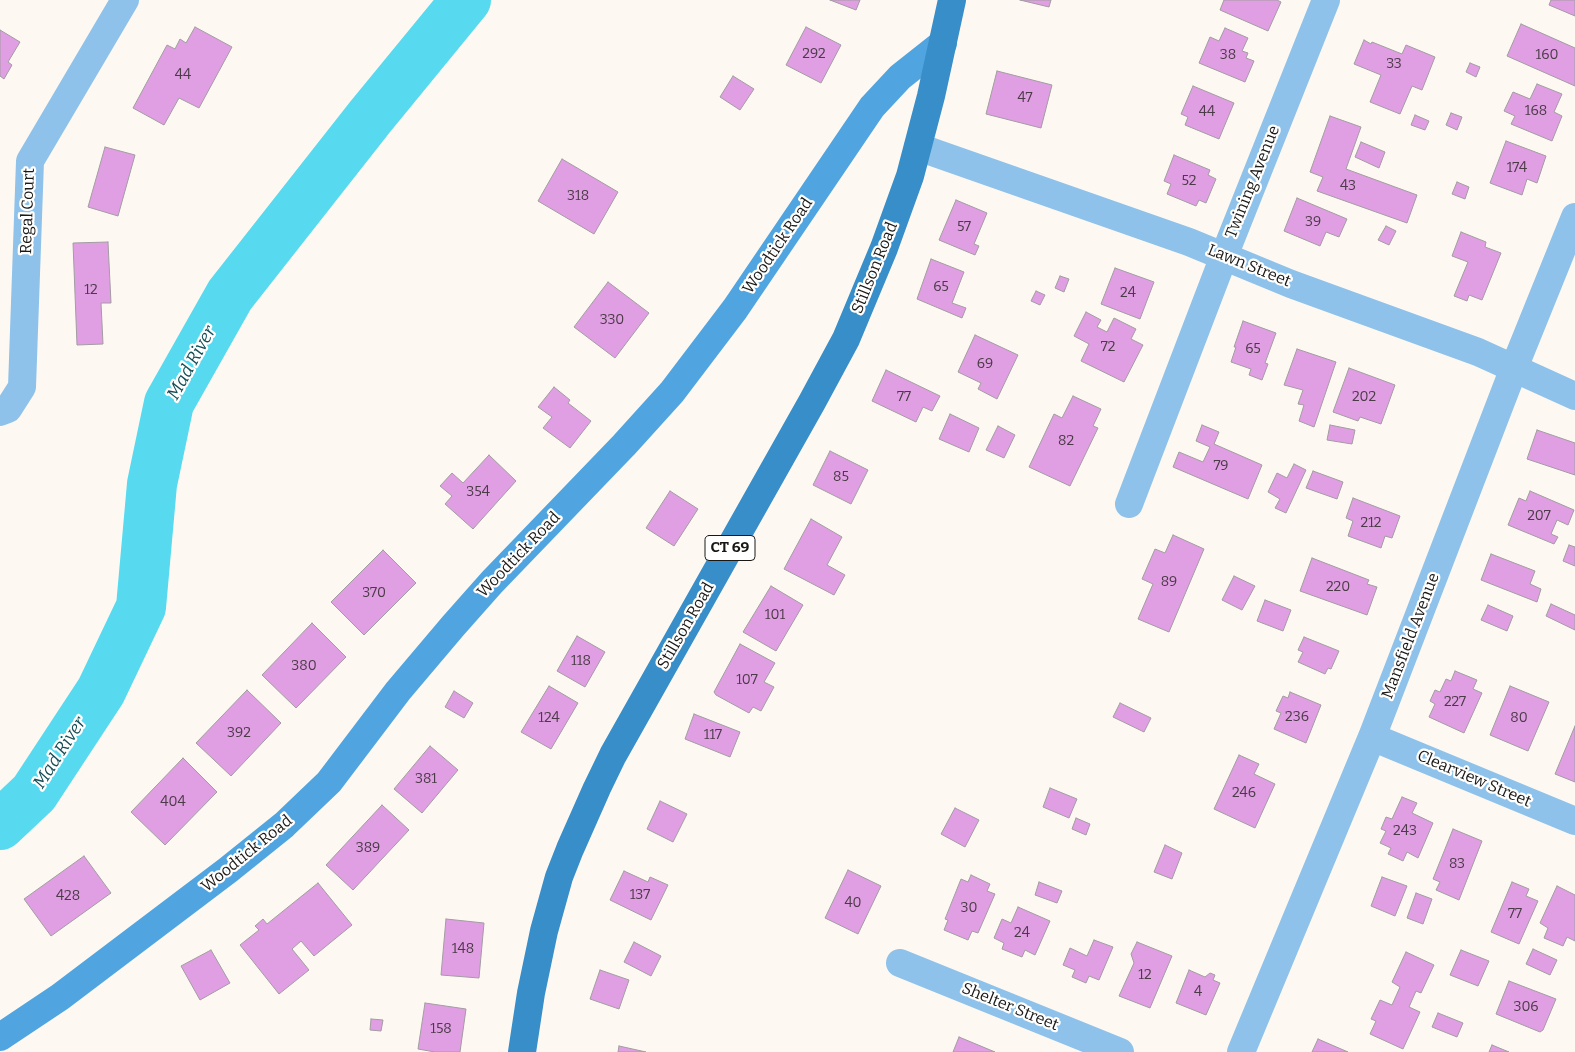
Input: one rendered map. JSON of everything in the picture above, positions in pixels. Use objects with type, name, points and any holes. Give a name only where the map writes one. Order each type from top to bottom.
[{"type":"main road","name":"CT 69","points":[[943,43],[952,0]]},
{"type":"main road","name":"Stillson Road","points":[[522,1052],[531,993],[544,931],[559,877],[582,820],[630,726],[794,436],[846,338],[868,289],[898,209],[918,148],[943,43]]},
{"type":"main road","name":"Woodtick Road","points":[[0,1037],[60,997],[220,876],[284,825],[329,782],[398,690],[453,626],[492,582],[624,445],[672,392],[735,309],[872,106],[900,77],[943,43]]},
{"type":"street","name":"Regal Court","points":[[0,412],[8,409],[22,387],[30,161],[125,0]]},
{"type":"street","name":"Twining Avenue","points":[[1129,504],[1224,256],[1326,0]]},
{"type":"street","name":"Lawn Street","points":[[918,148],[1224,256],[1292,284],[1478,352],[1575,396]]},
{"type":"street","name":"Mansfield Avenue","points":[[1241,1052],[1372,737],[1514,368],[1575,217]]},
{"type":"street","name":"Clearview Street","points":[[1372,737],[1575,821]]},
{"type":"street","name":"Shelter Street","points":[[900,963],[1120,1052]]},
{"type":"building","points":[[830,0],[860,0],[856,10]]},
{"type":"building","points":[[1020,0],[1051,0],[1049,7]]},
{"type":"building","points":[[1224,0],[1277,0],[1281,2],[1268,31],[1220,10]]},
{"type":"building","points":[[1551,0],[1575,0],[1575,16],[1549,5]]},
{"type":"building","points":[[1521,24],[1575,48],[1575,86],[1507,56]]},
{"type":"building","points":[[195,27],[232,47],[199,108],[179,98],[164,125],[133,108],[167,45],[175,49],[180,39],[186,43]]},
{"type":"building","points":[[806,27],[841,45],[821,83],[786,65]]},
{"type":"building","points":[[1225,28],[1248,38],[1242,51],[1248,53],[1246,58],[1254,61],[1245,82],[1199,63],[1210,37],[1219,41]]},
{"type":"building","points":[[0,30],[20,42],[8,62],[12,65],[4,79],[0,76]]},
{"type":"building","points":[[1364,40],[1402,54],[1406,45],[1435,57],[1422,90],[1412,86],[1400,114],[1370,102],[1381,75],[1354,64]]},
{"type":"building","points":[[1470,63],[1480,67],[1476,77],[1466,72]]},
{"type":"building","points":[[997,71],[1052,85],[1041,128],[986,114]]},
{"type":"building","points":[[733,76],[754,89],[740,110],[720,97]]},
{"type":"building","points":[[1537,84],[1562,94],[1554,112],[1562,116],[1552,141],[1511,124],[1515,116],[1504,111],[1513,92],[1530,99]]},
{"type":"building","points":[[1193,86],[1234,103],[1219,139],[1185,125],[1188,117],[1181,114]]},
{"type":"building","points":[[1451,113],[1462,117],[1457,130],[1446,125]]},
{"type":"building","points":[[1415,115],[1429,121],[1425,130],[1411,125]]},
{"type":"building","points":[[1330,116],[1361,127],[1346,169],[1417,195],[1407,223],[1317,191],[1323,177],[1310,172]]},
{"type":"building","points":[[1506,141],[1546,156],[1537,183],[1527,179],[1522,195],[1490,183]]},
{"type":"building","points":[[1361,142],[1385,152],[1379,168],[1355,157]]},
{"type":"building","points":[[105,147],[135,155],[118,216],[88,207]]},
{"type":"building","points":[[1174,155],[1210,170],[1208,175],[1216,179],[1206,203],[1199,200],[1196,206],[1167,194],[1171,184],[1164,181]]},
{"type":"building","points":[[562,159],[618,192],[594,234],[538,201]]},
{"type":"building","points":[[1457,182],[1469,187],[1465,199],[1452,194]]},
{"type":"building","points":[[1297,198],[1347,219],[1339,237],[1326,232],[1320,246],[1284,231]]},
{"type":"building","points":[[956,200],[987,213],[974,244],[979,246],[975,255],[939,240]]},
{"type":"building","points":[[1386,226],[1396,231],[1389,245],[1378,240]]},
{"type":"building","points":[[1461,232],[1486,242],[1485,247],[1501,253],[1482,300],[1469,295],[1467,301],[1454,296],[1468,262],[1452,256]]},
{"type":"building","points":[[108,242],[111,303],[101,303],[103,344],[77,345],[73,243]]},
{"type":"building","points":[[931,259],[964,272],[952,303],[966,308],[962,318],[917,299]]},
{"type":"building","points":[[1115,268],[1154,282],[1140,319],[1101,304]]},
{"type":"building","points":[[1060,276],[1069,279],[1064,292],[1055,288]]},
{"type":"building","points":[[608,282],[649,313],[615,358],[574,327]]},
{"type":"building","points":[[1036,291],[1045,295],[1040,305],[1031,301]]},
{"type":"building","points":[[1086,312],[1101,320],[1097,327],[1107,332],[1114,318],[1136,329],[1131,339],[1143,345],[1124,382],[1081,361],[1089,344],[1074,336]]},
{"type":"building","points":[[1243,321],[1276,333],[1265,363],[1268,364],[1262,380],[1249,375],[1251,369],[1231,362]]},
{"type":"building","points":[[975,335],[1018,355],[997,399],[978,389],[981,383],[958,372]]},
{"type":"building","points":[[1297,349],[1336,362],[1314,427],[1299,421],[1304,405],[1298,404],[1303,390],[1284,385]]},
{"type":"building","points":[[1349,368],[1395,385],[1381,424],[1360,417],[1358,421],[1333,412]]},
{"type":"building","points":[[886,370],[940,396],[932,411],[923,407],[916,422],[872,401]]},
{"type":"building","points":[[554,387],[570,400],[568,403],[591,421],[570,448],[543,428],[552,417],[538,407]]},
{"type":"building","points":[[1073,396],[1101,409],[1093,426],[1098,428],[1070,486],[1029,467],[1054,414],[1062,418]]},
{"type":"building","points":[[950,414],[979,428],[969,452],[939,439]]},
{"type":"building","points":[[1202,425],[1219,432],[1214,444],[1262,465],[1248,499],[1173,467],[1179,452],[1203,462],[1210,447],[1196,441]]},
{"type":"building","points":[[1330,425],[1355,430],[1352,444],[1327,440]]},
{"type":"building","points":[[998,426],[1015,435],[1004,458],[986,450]]},
{"type":"building","points":[[1537,430],[1575,443],[1575,475],[1527,459]]},
{"type":"building","points":[[830,451],[868,470],[851,504],[813,485]]},
{"type":"building","points":[[489,455],[516,481],[473,529],[445,504],[452,496],[440,486],[452,473],[463,483]]},
{"type":"building","points":[[1294,464],[1306,470],[1286,513],[1275,508],[1280,499],[1268,492],[1277,473],[1287,478]]},
{"type":"building","points":[[1313,471],[1343,482],[1337,499],[1306,488]]},
{"type":"building","points":[[670,491],[698,509],[674,546],[646,528]]},
{"type":"building","points":[[1530,491],[1574,510],[1568,525],[1557,520],[1551,534],[1558,537],[1554,544],[1508,525],[1519,498],[1526,501]]},
{"type":"building","points":[[1353,498],[1400,516],[1392,538],[1385,536],[1381,548],[1348,536],[1353,521],[1346,518]]},
{"type":"building","points":[[811,519],[842,537],[827,565],[845,575],[834,595],[784,569]]},
{"type":"building","points":[[1173,535],[1204,549],[1169,632],[1138,619],[1153,584],[1142,579],[1155,549],[1165,553]]},
{"type":"building","points":[[1569,545],[1575,547],[1575,566],[1563,561]]},
{"type":"building","points":[[383,550],[416,583],[364,635],[331,602]]},
{"type":"building","points":[[1491,554],[1535,571],[1530,584],[1541,589],[1537,602],[1481,580]]},
{"type":"building","points":[[1312,558],[1369,580],[1367,584],[1377,587],[1367,615],[1300,591]]},
{"type":"building","points":[[1234,576],[1255,586],[1242,610],[1222,600]]},
{"type":"building","points":[[771,586],[803,605],[776,651],[743,632]]},
{"type":"building","points":[[1265,600],[1291,610],[1283,631],[1257,621]]},
{"type":"building","points":[[1551,604],[1575,615],[1575,630],[1546,616]]},
{"type":"building","points":[[1488,605],[1513,616],[1507,631],[1481,620]]},
{"type":"building","points":[[312,623],[346,657],[296,708],[262,675]]},
{"type":"building","points":[[577,636],[605,652],[585,687],[557,671]]},
{"type":"building","points":[[1304,637],[1339,651],[1331,669],[1328,668],[1325,674],[1298,662],[1303,652],[1298,650]]},
{"type":"building","points":[[740,644],[775,663],[764,682],[774,687],[761,711],[753,707],[749,713],[716,695],[714,692]]},
{"type":"building","points":[[1455,671],[1477,680],[1473,689],[1482,693],[1464,733],[1429,717],[1435,704],[1430,701],[1435,690],[1440,692],[1446,679],[1451,681]]},
{"type":"building","points":[[549,686],[578,703],[551,749],[521,732]]},
{"type":"building","points":[[1510,686],[1549,702],[1528,751],[1490,735]]},
{"type":"building","points":[[247,690],[281,723],[231,776],[196,743]]},
{"type":"building","points":[[454,691],[473,703],[464,718],[445,707]]},
{"type":"building","points":[[1290,692],[1321,705],[1306,743],[1274,729],[1281,713],[1276,711],[1283,696],[1288,698]]},
{"type":"building","points":[[1120,703],[1151,718],[1144,732],[1113,717]]},
{"type":"building","points":[[694,714],[740,732],[730,757],[685,739]]},
{"type":"building","points":[[1575,726],[1575,782],[1555,774]]},
{"type":"building","points":[[430,746],[458,770],[422,813],[394,789]]},
{"type":"building","points":[[1239,755],[1259,764],[1254,774],[1275,784],[1255,828],[1214,809]]},
{"type":"building","points":[[183,758],[217,792],[165,845],[131,812]]},
{"type":"building","points":[[1050,788],[1077,799],[1069,818],[1043,807]]},
{"type":"building","points":[[1402,797],[1417,803],[1412,813],[1433,823],[1418,858],[1407,852],[1403,861],[1388,854],[1391,848],[1380,843],[1386,831],[1381,829],[1386,817],[1392,819]]},
{"type":"building","points":[[660,801],[687,814],[673,842],[647,829]]},
{"type":"building","points":[[382,805],[409,830],[353,890],[326,865]]},
{"type":"building","points":[[955,808],[979,820],[965,847],[941,834]]},
{"type":"building","points":[[1076,818],[1090,824],[1086,835],[1072,829]]},
{"type":"building","points":[[1453,829],[1482,841],[1459,900],[1436,890],[1440,882],[1433,879]]},
{"type":"building","points":[[1165,845],[1182,853],[1172,879],[1154,872]]},
{"type":"building","points":[[84,856],[111,893],[51,936],[24,899]]},
{"type":"building","points":[[848,870],[881,886],[858,934],[825,918]]},
{"type":"building","points":[[624,871],[648,882],[650,877],[668,885],[651,920],[610,900]]},
{"type":"building","points":[[971,875],[990,884],[987,891],[995,894],[978,933],[972,931],[968,940],[944,930],[948,920],[945,919],[961,879],[968,882]]},
{"type":"building","points":[[1382,877],[1407,886],[1395,916],[1371,906]]},
{"type":"building","points":[[1039,882],[1062,891],[1057,903],[1035,895]]},
{"type":"building","points":[[1512,882],[1529,889],[1526,896],[1538,901],[1519,944],[1491,932]]},
{"type":"building","points":[[318,883],[352,925],[314,956],[301,941],[292,949],[309,970],[279,994],[240,945],[259,930],[255,926],[263,919],[267,924]]},
{"type":"building","points":[[1557,886],[1575,895],[1575,941],[1567,937],[1563,946],[1544,938],[1548,928],[1540,923]]},
{"type":"building","points":[[1416,893],[1432,899],[1423,924],[1407,918]]},
{"type":"building","points":[[1018,907],[1050,921],[1035,955],[1025,950],[1022,957],[1002,949],[1004,943],[994,938],[1002,919],[1011,923]]},
{"type":"building","points":[[446,919],[484,923],[479,978],[441,975]]},
{"type":"building","points":[[1094,940],[1113,947],[1099,980],[1089,976],[1086,983],[1072,977],[1075,970],[1063,965],[1070,948],[1087,956]]},
{"type":"building","points":[[634,942],[661,956],[651,976],[624,962]]},
{"type":"building","points":[[1137,942],[1172,956],[1150,1008],[1119,996],[1134,963],[1131,954]]},
{"type":"building","points":[[1533,949],[1557,960],[1550,975],[1526,964]]},
{"type":"building","points":[[211,950],[230,983],[200,1000],[181,966]]},
{"type":"building","points":[[1461,950],[1489,961],[1478,986],[1450,975]]},
{"type":"building","points":[[1406,952],[1434,965],[1421,993],[1416,991],[1409,1007],[1420,1012],[1403,1049],[1370,1034],[1376,1021],[1371,1019],[1380,1000],[1392,1005],[1400,987],[1392,982]]},
{"type":"building","points":[[600,970],[629,980],[619,1009],[590,999]]},
{"type":"building","points":[[1189,970],[1205,977],[1210,973],[1215,975],[1213,980],[1220,983],[1206,1015],[1176,1003]]},
{"type":"building","points":[[1509,981],[1556,999],[1543,1030],[1540,1032],[1496,1014]]},
{"type":"building","points":[[425,1003],[466,1009],[460,1052],[435,1052],[418,1049]]},
{"type":"building","points":[[1438,1013],[1463,1023],[1457,1037],[1432,1027]]},
{"type":"building","points":[[371,1019],[383,1020],[381,1031],[370,1030]]},
{"type":"building","points":[[959,1037],[995,1052],[953,1052]]},
{"type":"building","points":[[1318,1039],[1348,1052],[1312,1052]]},
{"type":"building","points":[[1492,1045],[1509,1052],[1489,1052]]},
{"type":"building","points":[[619,1046],[646,1052],[618,1052]]},
{"type":"waterway","name":"Mad River","points":[[0,825],[34,793],[101,691],[141,607],[152,484],[169,403],[230,295],[370,117],[466,0]]}]
